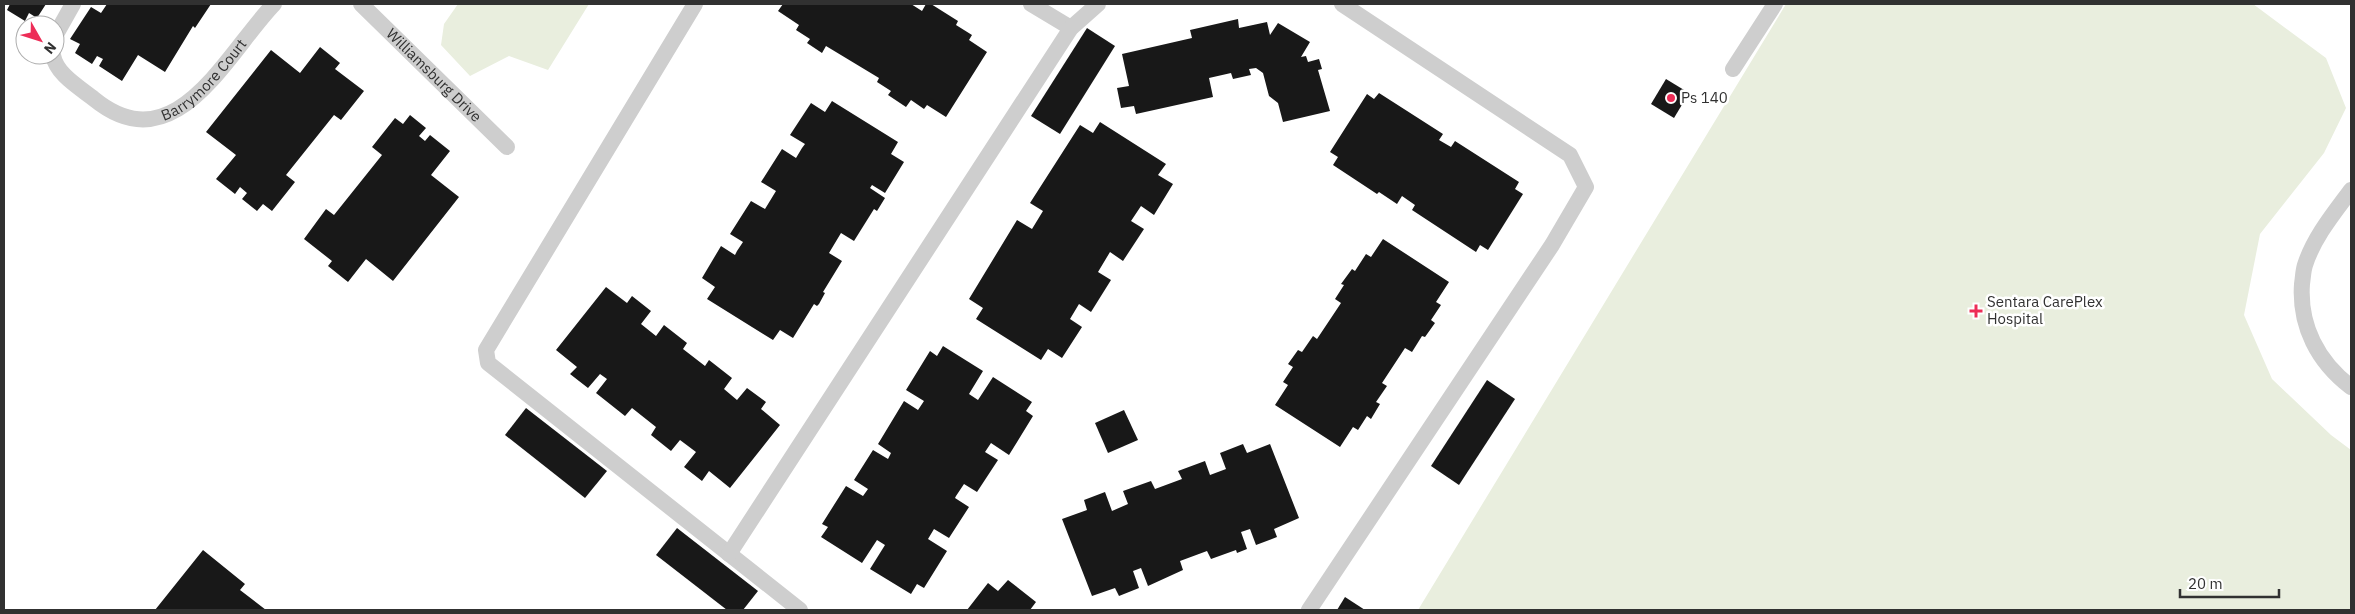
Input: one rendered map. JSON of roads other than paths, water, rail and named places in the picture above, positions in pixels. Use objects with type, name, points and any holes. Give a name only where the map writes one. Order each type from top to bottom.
[{"type":"lane","points":[[65,18],[73,4]]},
{"type":"lane","name":"Barrymore Court","points":[[56,65],[64,75],[100,104],[118,114],[134,119],[152,120],[167,116],[184,106],[201,91],[274,4]]},
{"type":"lane","name":"Williamsburg Drive","points":[[361,4],[507,147]]},
{"type":"lane","points":[[695,4],[486,350],[488,363],[800,610]]},
{"type":"lane","points":[[1031,4],[1071,28]]},
{"type":"lane","points":[[729,554],[1071,28],[1098,4]]},
{"type":"lane","points":[[1310,610],[1552,245],[1586,186],[1570,156],[1342,4]]},
{"type":"lane","points":[[1733,69],[1775,4]]},
{"type":"lane","points":[[2351,190],[2325,225],[2304,266],[2301,304],[2313,345],[2335,375],[2351,387]]},
{"type":"place","name":"Ps 140","points":[[1671,98]]},
{"type":"place","name":"Sentara CarePlex Hospital","points":[[1976,311]]}]
